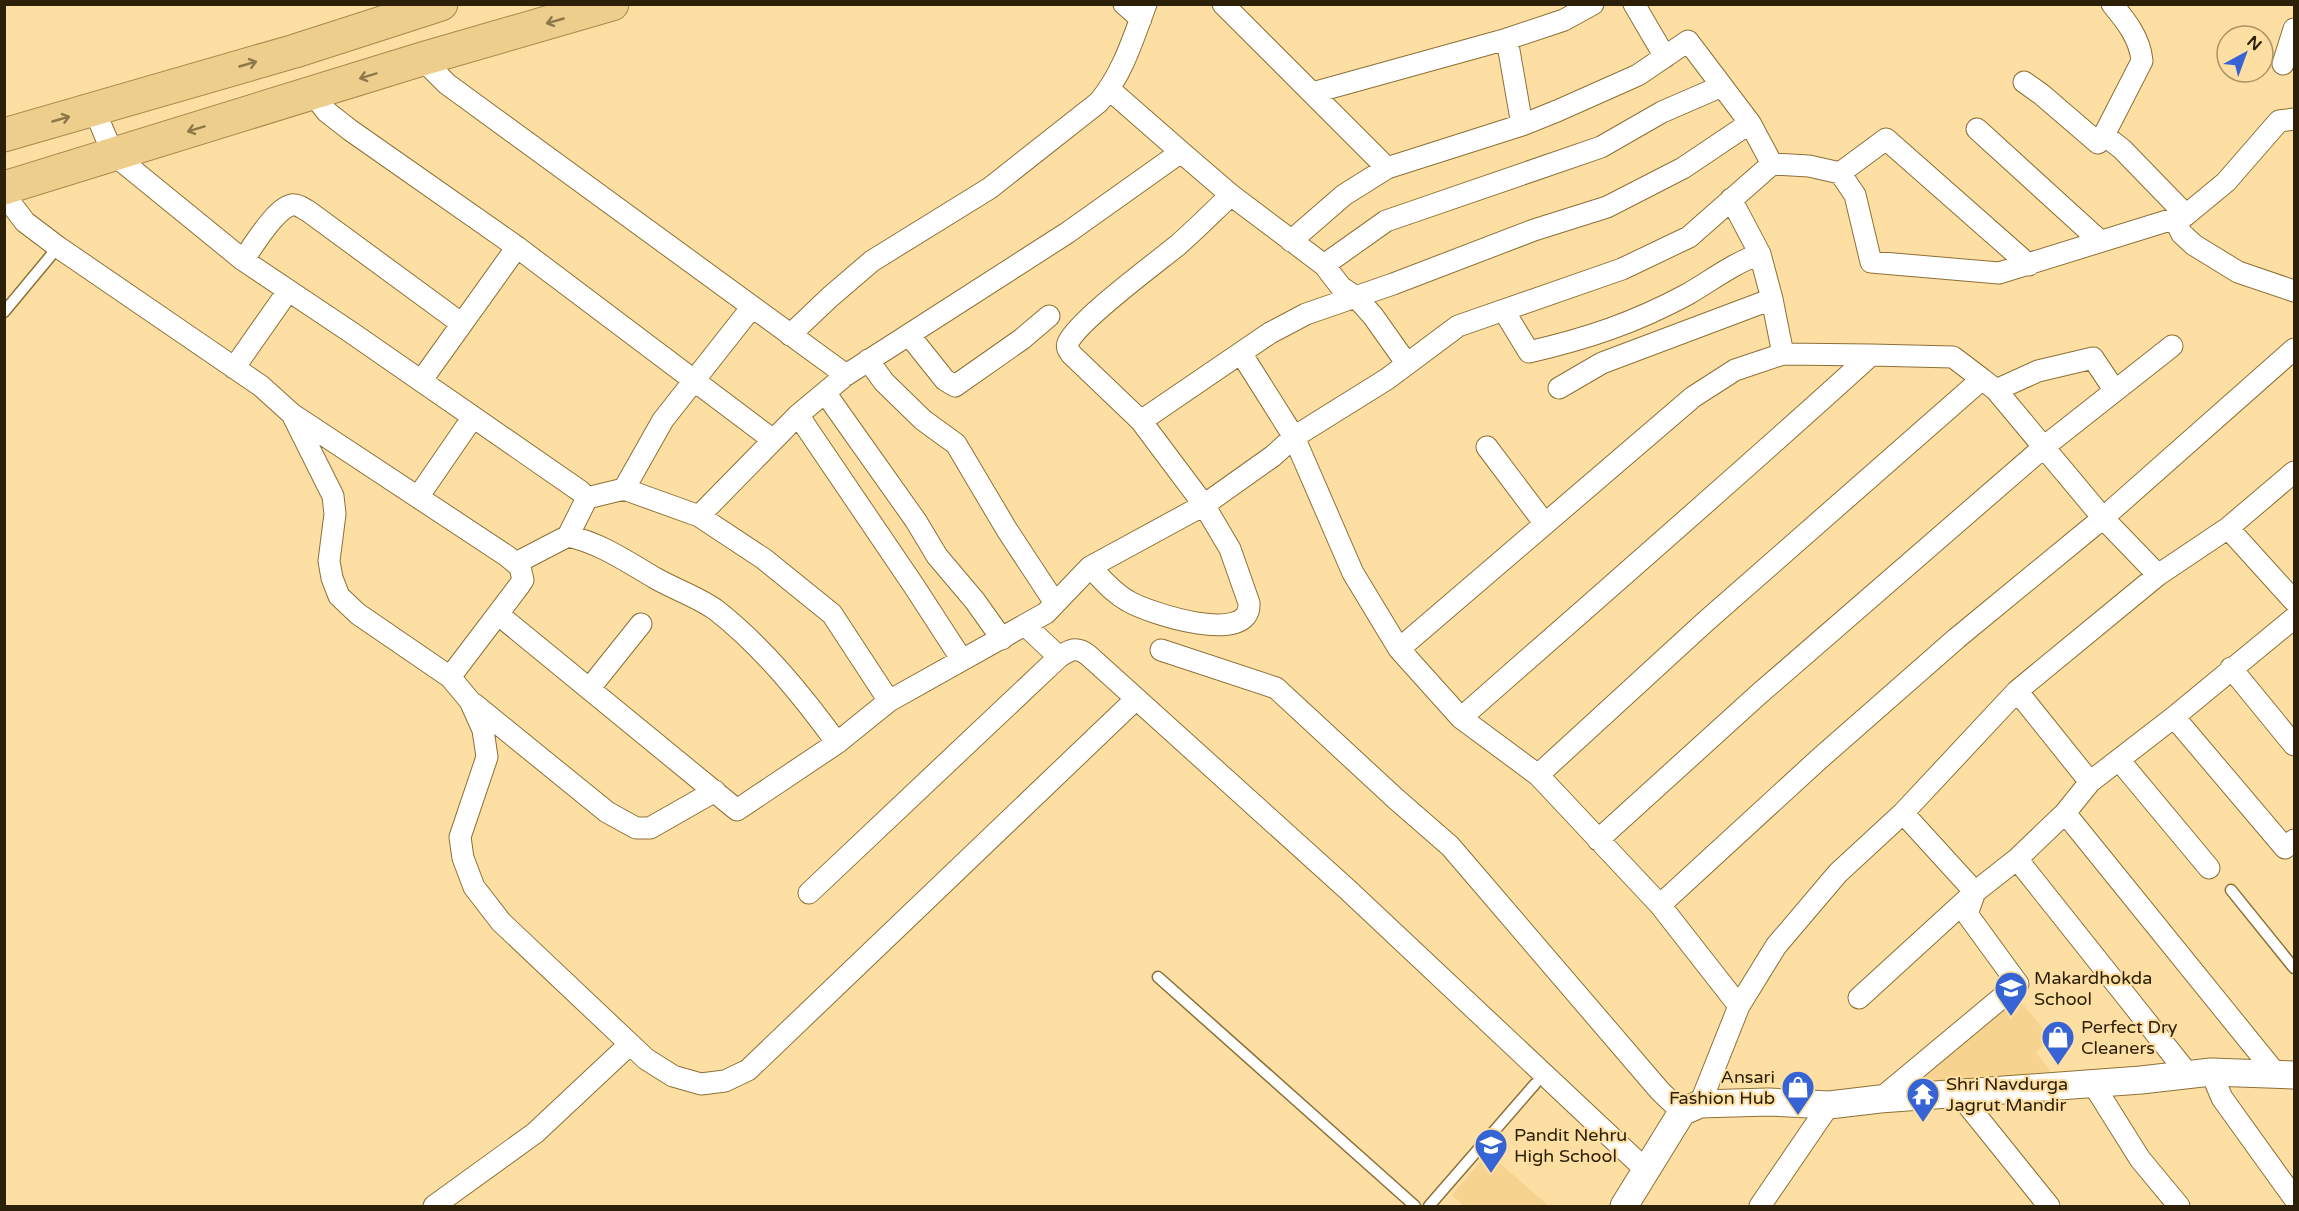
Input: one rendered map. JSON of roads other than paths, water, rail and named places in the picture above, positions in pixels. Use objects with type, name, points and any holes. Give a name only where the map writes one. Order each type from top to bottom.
[{"type":"highway","points":[[4,135],[296,51],[441,4]]},
{"type":"highway","points":[[4,189],[422,59],[612,4]]},
{"type":"street","points":[[790,335],[872,261],[990,188],[1099,102],[1109,89],[1131,48],[1144,12],[1124,4]]},
{"type":"street","points":[[1223,4],[1387,168]]},
{"type":"street","points":[[1312,93],[1507,39],[1564,20],[1593,4]]},
{"type":"street","points":[[1634,4],[1665,57]]},
{"type":"street","points":[[2024,82],[2098,143],[2142,61],[2141,49],[2129,26],[2112,4]]},
{"type":"street","points":[[2283,64],[2295,29]]},
{"type":"street","points":[[1507,39],[1522,125]]},
{"type":"street","points":[[1291,241],[1344,195],[1387,168],[1522,125],[1638,75],[1688,41],[1750,123],[1772,164]]},
{"type":"street","points":[[422,59],[447,84],[846,375]]},
{"type":"street","points":[[1324,265],[1386,221],[1600,147],[1662,112],[1722,86]]},
{"type":"street","points":[[1109,89],[1232,195],[1324,265],[1341,287],[1356,297],[1373,316],[1407,364]]},
{"type":"street","points":[[312,93],[327,112],[350,130],[517,247],[773,440]]},
{"type":"street","points":[[94,109],[113,154],[243,260],[473,417],[586,498],[624,489],[699,516],[764,560],[832,614],[889,701]]},
{"type":"street","points":[[499,615],[737,810],[837,743],[889,701],[1046,613],[1090,567],[1204,505],[1273,456],[1294,437],[1388,380],[1458,326],[1622,269],[1689,237],[1772,164],[1809,166],[1840,173],[1855,195],[1871,262],[1999,273],[2180,217],[2226,182],[2278,121],[2295,119]]},
{"type":"street","points":[[1141,421],[1270,333],[1306,314],[1534,230],[1607,207],[1683,168],[1750,123]]},
{"type":"street","points":[[1977,129],[2100,241]]},
{"type":"street","points":[[2104,135],[2122,149],[2180,217],[2182,234],[2194,244],[2238,272],[2295,291]]},
{"type":"street","points":[[1840,173],[1886,139],[2029,265]]},
{"type":"street","points":[[699,516],[798,415],[846,375],[1067,233],[1181,152]]},
{"type":"street","points":[[4,189],[12,205],[25,222],[58,247],[261,386],[292,414],[516,564],[523,574],[523,580],[499,615],[450,677]]},
{"type":"street","points":[[1090,567],[1118,595],[1148,611],[1219,625],[1235,624],[1244,620],[1250,611],[1230,549],[1204,505],[1141,421],[1072,355],[1068,348],[1076,331],[1232,195]]},
{"type":"street","points":[[1731,199],[1760,254],[1783,354]]},
{"type":"street","points":[[243,260],[277,214],[285,206],[295,204],[308,211],[462,324]]},
{"type":"street","points":[[421,381],[517,247]]},
{"type":"street","points":[[1504,311],[1529,352],[1539,350],[1577,341],[1635,321],[1690,293],[1747,258],[1760,254]]},
{"type":"street","points":[[234,368],[288,291]]},
{"type":"street","points":[[1559,388],[1602,363],[1772,299]]},
{"type":"street","points":[[624,489],[663,420],[752,307]]},
{"type":"street","points":[[909,335],[945,380],[954,386],[1022,339],[1049,315]]},
{"type":"street","points":[[1598,840],[1759,694],[2045,446],[2172,346]]},
{"type":"street","points":[[1660,905],[1818,760],[1957,638],[2103,518],[2295,349]]},
{"type":"street","points":[[1241,353],[1294,437],[1353,573],[1400,649],[1461,718],[1538,775],[1660,905],[1739,1006]]},
{"type":"street","points":[[1400,649],[1693,396],[1734,370],[1783,354],[1953,357],[1989,384],[2045,446],[2103,518],[2158,575]]},
{"type":"street","points":[[1461,718],[1725,488],[1871,355]]},
{"type":"street","points":[[1538,775],[1705,622],[1989,384],[2093,358],[2115,391]]},
{"type":"street","points":[[868,360],[884,382],[923,420],[956,444],[1007,530],[1055,603]]},
{"type":"street","points":[[826,394],[916,520],[937,556],[975,601],[1002,639]]},
{"type":"street","points":[[292,414],[333,496],[335,514],[329,561],[332,578],[339,596],[358,614],[450,677],[470,701],[607,812],[636,828],[650,828],[715,791]]},
{"type":"street","points":[[798,415],[962,660]]},
{"type":"street","points":[[418,497],[473,417]]},
{"type":"street","points":[[1487,447],[1545,524]]},
{"type":"street","points":[[1624,1206],[1691,1108],[1739,1006],[1776,946],[1838,873],[1903,813],[2017,691],[2158,575],[2228,528],[2295,472]]},
{"type":"street","points":[[516,564],[568,536],[586,498]]},
{"type":"street","points":[[2228,528],[2295,601]]},
{"type":"street","points":[[568,536],[603,547],[667,585],[714,609],[775,665],[837,743]]},
{"type":"street","points":[[1859,998],[1976,892],[2017,859],[2065,813],[2090,782],[2174,717],[2231,668],[2293,623]]},
{"type":"street","points":[[590,689],[641,624]]},
{"type":"street","points":[[1024,625],[1059,657]]},
{"type":"street","points":[[809,893],[1059,657],[1072,649],[1081,650],[1347,889],[1647,1171]]},
{"type":"street","points":[[1161,650],[1276,688],[1450,846],[1660,1091],[1691,1108],[1768,1102],[1829,1105],[2200,1073],[2286,1075]]},
{"type":"street","points":[[2231,668],[2295,745]]},
{"type":"street","points":[[2017,691],[2090,782]]},
{"type":"street","points":[[470,701],[483,729],[487,756],[460,837],[463,858],[474,887],[501,922],[646,1059],[673,1076],[701,1084],[725,1081],[748,1070],[1136,699]]},
{"type":"street","points":[[2174,717],[2284,848],[2295,840]]},
{"type":"street","points":[[2119,760],[2209,868]]},
{"type":"street","points":[[1903,813],[1976,892]]},
{"type":"street","points":[[2065,813],[2286,1075]]},
{"type":"street","points":[[2017,859],[2222,1098],[2295,1198]]},
{"type":"street","points":[[1880,1099],[2018,984],[1967,914],[1976,892]]},
{"type":"street","points":[[434,1206],[535,1133],[630,1044]]},
{"type":"street","points":[[2093,1084],[2140,1159],[2179,1206]]},
{"type":"street","points":[[1958,1094],[2049,1206]]},
{"type":"street","points":[[1761,1206],[1829,1105]]},
{"type":"lane","points":[[4,312],[58,247]]},
{"type":"lane","points":[[2231,890],[2295,968]]},
{"type":"lane","points":[[1158,977],[1415,1206]]},
{"type":"lane","points":[[1429,1206],[1534,1084]]},
{"type":"place","name":"Makardhokda School","points":[[2011,1017]]},
{"type":"place","name":"Perfect Dry Cleaners","points":[[2058,1066]]},
{"type":"place","name":"Ansari Fashion Hub","points":[[1798,1116]]},
{"type":"place","name":"Shri Navdurga Jagrut Mandir","points":[[1923,1123]]},
{"type":"place","name":"Pandit Nehru High School","points":[[1491,1174]]}]
